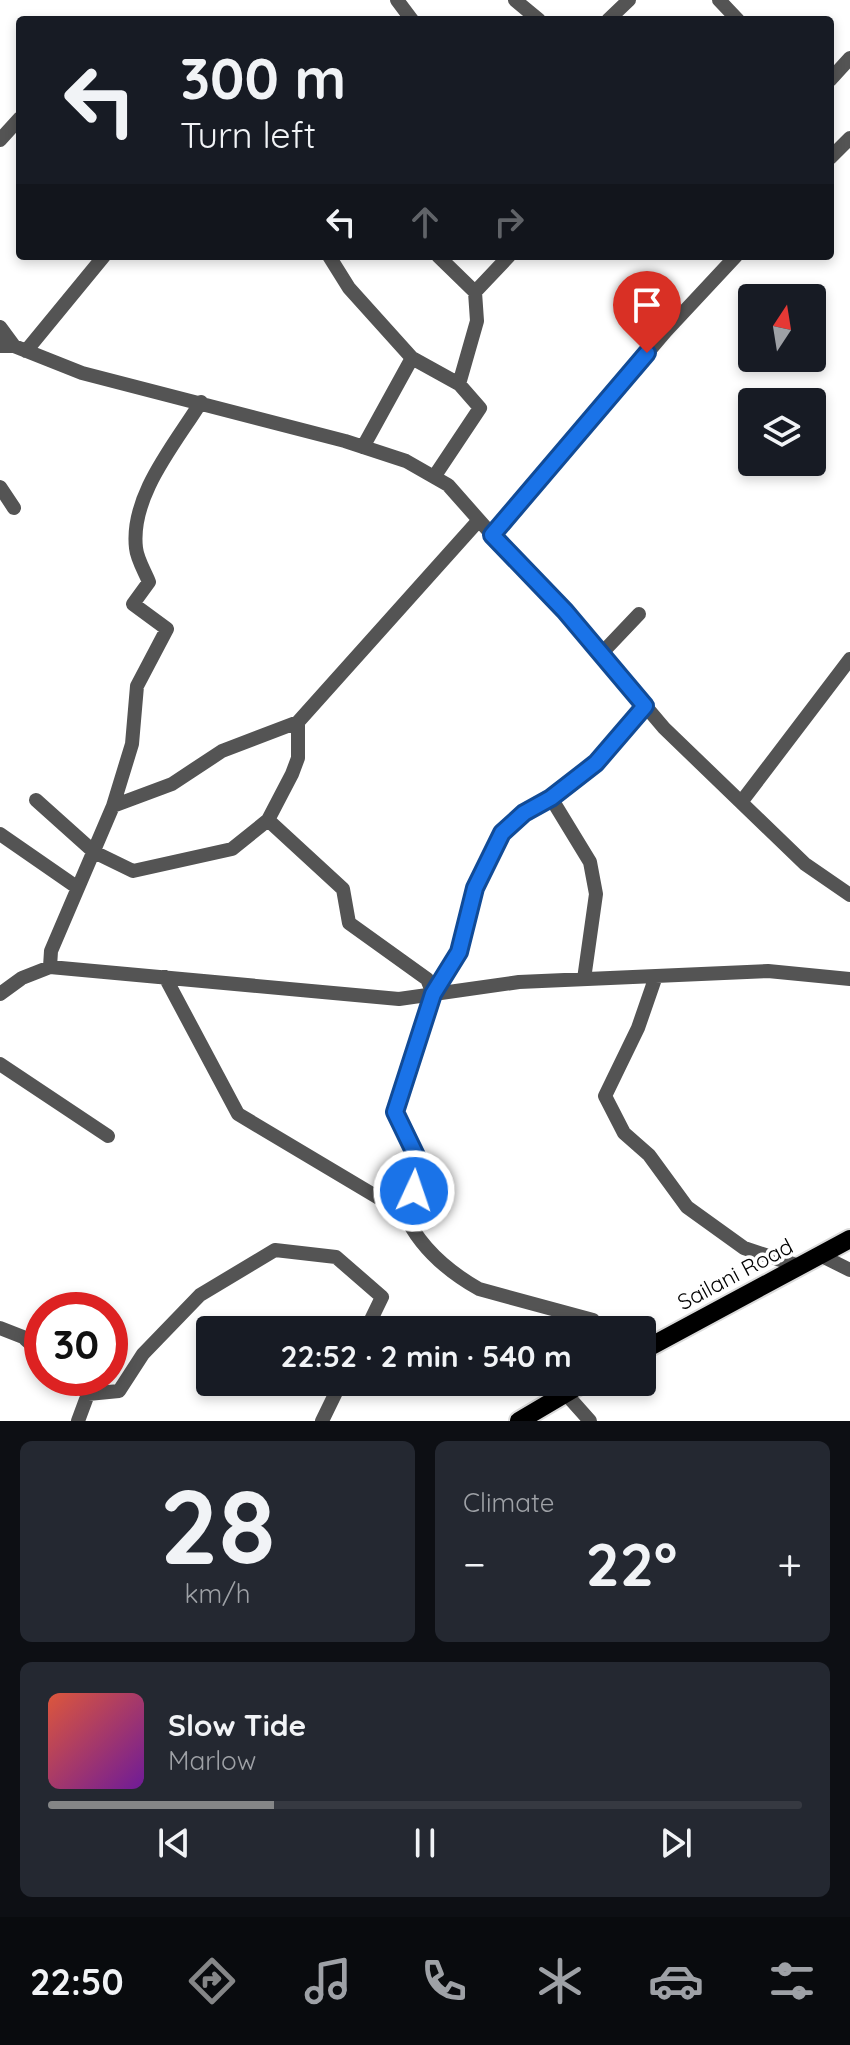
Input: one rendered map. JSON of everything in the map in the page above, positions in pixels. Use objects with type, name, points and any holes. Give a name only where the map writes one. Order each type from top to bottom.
[{"type":"main road","name":"Sailani Road","points":[[656,1343],[850,1239]]},
{"type":"main road","points":[[519,1421],[563,1396]]},
{"type":"street","points":[[612,16],[629,0]]},
{"type":"street","points":[[719,0],[734,16]]},
{"type":"street","points":[[834,76],[850,58]]},
{"type":"street","points":[[0,140],[16,122]]},
{"type":"street","points":[[834,154],[850,138]]},
{"type":"street","points":[[13,347],[100,260]]},
{"type":"street","points":[[332,260],[349,288],[412,358],[459,384],[480,408],[434,477]]},
{"type":"street","points":[[442,260],[475,292],[477,321],[459,384]]},
{"type":"street","points":[[475,292],[505,260]]},
{"type":"street","points":[[492,535],[666,331],[732,260]]},
{"type":"street","points":[[0,327],[13,347],[82,373],[363,447],[406,461],[448,485],[664,728],[805,864],[845,891],[850,874]]},
{"type":"street","points":[[363,447],[412,358]]},
{"type":"street","points":[[50,967],[51,951],[113,806],[132,744],[137,686],[167,629],[133,604],[149,582],[136,552],[135,528],[147,490],[201,402]]},
{"type":"street","points":[[0,487],[14,508]]},
{"type":"street","points":[[113,806],[172,784],[222,751],[298,722],[479,520]]},
{"type":"street","points":[[601,654],[639,614]]},
{"type":"street","points":[[742,801],[850,659]]},
{"type":"street","points":[[404,1213],[423,1170],[395,1112],[433,994],[459,952],[475,888],[502,833],[524,813],[551,798],[596,763],[645,706]]},
{"type":"street","points":[[36,800],[94,852],[133,871],[232,849],[268,820],[298,758],[298,722]]},
{"type":"street","points":[[551,798],[590,862],[596,894],[584,979]]},
{"type":"street","points":[[268,820],[343,889],[349,923],[427,979],[433,994]]},
{"type":"street","points":[[0,834],[78,888]]},
{"type":"street","points":[[0,994],[22,978],[50,967],[399,999],[519,982],[584,979],[768,971],[850,979]]},
{"type":"street","points":[[656,976],[638,1028],[605,1096],[624,1133],[649,1155],[687,1207],[744,1248],[799,1266]]},
{"type":"street","points":[[165,977],[238,1114],[404,1213],[416,1239],[466,1282],[479,1289],[578,1316]]},
{"type":"street","points":[[0,1064],[108,1136]]},
{"type":"street","points":[[128,1377],[143,1354],[200,1295],[275,1250],[336,1257],[382,1297],[373,1316]]},
{"type":"street","points":[[820,1255],[850,1270]]},
{"type":"street","points":[[0,1328],[24,1338]]},
{"type":"street","points":[[78,1421],[87,1396]]},
{"type":"street","points":[[322,1421],[334,1396]]},
{"type":"street","points":[[568,1396],[590,1421]]},
{"type":"route","points":[[414,1191],[423,1170],[395,1112],[433,994],[459,952],[475,888],[502,833],[524,813],[551,798],[596,763],[645,706],[565,611],[492,535],[647,353]]}]
